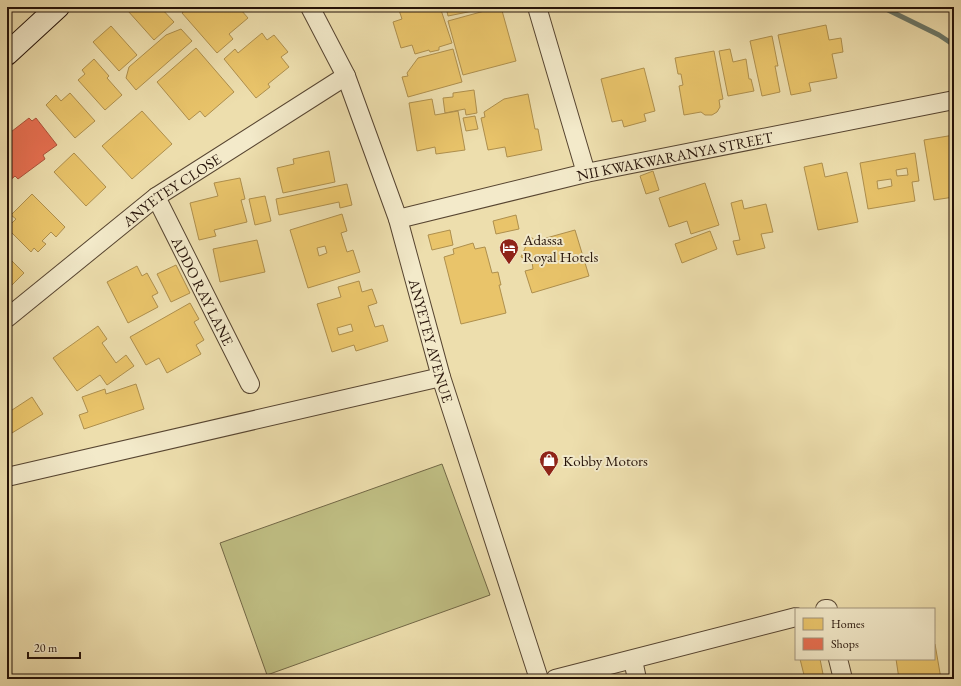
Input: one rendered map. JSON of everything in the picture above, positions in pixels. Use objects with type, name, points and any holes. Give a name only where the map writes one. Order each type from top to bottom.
[{"type":"main road","points":[[7,54],[58,7]]},
{"type":"street","name":"ANYETEY AVENUE","points":[[310,7],[346,76],[398,219],[441,377],[539,679]]},
{"type":"street","points":[[537,7],[586,173]]},
{"type":"street","name":"ANYETEY CLOSE","points":[[7,318],[156,197],[346,76]]},
{"type":"street","name":"NII KWAKWARANYA STREET","points":[[398,219],[586,173],[954,100]]},
{"type":"street","name":"ADDO RAY LANE","points":[[156,197],[250,384]]},
{"type":"street","points":[[7,477],[441,377]]},
{"type":"street","points":[[555,679],[795,617]]},
{"type":"street","points":[[633,660],[637,679]]},
{"type":"street","points":[[838,660],[843,679]]},
{"type":"shaded area","points":[[442,464],[490,595],[267,675],[220,543]]},
{"type":"building: Homes","points":[[133,7],[160,7],[174,22],[154,40],[128,11]]},
{"type":"building: Homes","points":[[189,7],[246,7],[241,10],[248,18],[229,34],[233,39],[217,53],[182,13]]},
{"type":"building: Homes","points":[[398,7],[440,7],[452,43],[439,47],[439,50],[430,52],[429,50],[415,54],[412,45],[401,48],[393,22],[402,19]]},
{"type":"building: Homes","points":[[446,7],[478,7],[478,10],[448,16]]},
{"type":"building: Homes","points":[[501,7],[516,61],[463,75],[448,21]]},
{"type":"building: Homes","points":[[826,25],[829,40],[841,38],[843,52],[832,54],[837,78],[809,83],[811,91],[791,95],[778,35]]},
{"type":"building: Homes","points":[[111,26],[137,55],[119,71],[93,42]]},
{"type":"building: Homes","points":[[181,29],[192,41],[136,90],[126,78],[129,67],[166,35]]},
{"type":"building: Homes","points":[[262,33],[267,40],[274,35],[288,52],[281,57],[289,67],[268,84],[270,87],[256,98],[224,59],[235,49],[238,53]]},
{"type":"building: Homes","points":[[772,36],[778,66],[775,66],[780,92],[762,96],[750,41]]},
{"type":"building: Homes","points":[[196,48],[234,92],[205,117],[200,111],[189,120],[157,82]]},
{"type":"building: Homes","points":[[453,49],[462,82],[408,97],[402,77],[408,76],[407,73],[418,58]]},
{"type":"building: Homes","points":[[730,49],[733,62],[746,59],[749,79],[751,79],[754,91],[728,96],[719,51]]},
{"type":"building: Homes","points":[[714,51],[723,99],[719,100],[720,107],[717,112],[712,115],[705,115],[701,112],[684,115],[679,86],[683,85],[681,74],[678,74],[675,58]]},
{"type":"building: Homes","points":[[94,59],[109,76],[107,78],[122,95],[105,110],[78,80],[85,74],[82,70]]},
{"type":"building: Homes","points":[[644,68],[655,111],[644,114],[646,121],[624,127],[622,120],[612,122],[601,79]]},
{"type":"building: Homes","points":[[474,90],[477,113],[466,115],[465,109],[445,113],[443,98],[453,97],[453,93]]},
{"type":"building: Homes","points":[[70,93],[95,121],[75,138],[46,105],[56,95],[61,101]]},
{"type":"building: Homes","points":[[528,94],[535,129],[538,129],[542,150],[507,157],[505,147],[488,150],[481,118],[485,117],[484,112],[504,99]]},
{"type":"building: Homes","points":[[432,99],[435,115],[458,111],[465,150],[436,154],[435,147],[417,151],[409,103]]},
{"type":"building: Homes","points":[[142,111],[172,144],[132,179],[102,146]]},
{"type":"building: Homes","points":[[475,116],[478,129],[466,131],[463,118]]},
{"type":"building: Homes","points":[[954,135],[954,197],[934,200],[924,140]]},
{"type":"building: Homes","points":[[329,151],[335,182],[283,193],[277,168],[294,164],[293,159]]},
{"type":"building: Homes","points":[[74,153],[106,187],[86,206],[54,172]]},
{"type":"building: Homes","points":[[915,153],[919,181],[912,182],[915,201],[868,209],[860,163]],"holes":[[[907,168],[908,175],[897,176],[896,170]],[[891,179],[892,186],[878,189],[877,181]]]},
{"type":"building: Homes","points":[[822,163],[825,177],[847,172],[858,222],[818,230],[804,167]]},
{"type":"building: Homes","points":[[653,171],[659,190],[646,194],[640,176]]},
{"type":"building: Homes","points":[[240,178],[245,199],[241,200],[247,222],[214,230],[216,236],[199,240],[190,203],[218,196],[214,183]]},
{"type":"building: Homes","points":[[705,183],[719,225],[691,234],[687,221],[669,227],[659,198]]},
{"type":"building: Homes","points":[[347,184],[352,205],[340,208],[339,202],[279,215],[276,199]]},
{"type":"building: Homes","points":[[32,194],[65,227],[56,237],[51,232],[42,241],[46,244],[38,252],[34,248],[31,252],[7,228],[16,219],[11,215]]},
{"type":"building: Homes","points":[[265,196],[271,221],[255,225],[249,199]]},
{"type":"building: Homes","points":[[742,200],[744,209],[766,204],[773,232],[761,234],[765,248],[737,255],[733,241],[740,240],[731,203]]},
{"type":"building: Homes","points":[[342,214],[347,231],[341,233],[347,252],[353,250],[360,272],[308,288],[290,230]],"holes":[[[325,246],[327,253],[319,256],[317,248]]]},
{"type":"building: Homes","points":[[516,215],[519,229],[496,234],[493,221]]},
{"type":"building: Homes","points":[[450,230],[453,245],[432,250],[428,235]]},
{"type":"building: Homes","points":[[575,230],[589,276],[532,293],[525,271],[533,269],[532,262],[521,257],[530,237],[540,242],[539,240]]},
{"type":"building: Homes","points":[[710,231],[717,249],[682,263],[675,244]]},
{"type":"building: Homes","points":[[257,240],[265,272],[220,282],[213,249]]},
{"type":"building: Homes","points":[[473,243],[475,249],[485,247],[492,273],[498,272],[501,285],[499,285],[506,313],[461,324],[444,257],[454,254],[453,249]]},
{"type":"building: Homes","points":[[7,256],[24,273],[7,290]]},
{"type":"building: Homes","points":[[176,265],[190,293],[171,302],[157,274]]},
{"type":"building: Homes","points":[[137,266],[142,276],[147,273],[158,293],[152,296],[158,307],[128,323],[107,282]]},
{"type":"building: Homes","points":[[359,281],[362,292],[372,289],[377,303],[368,306],[375,327],[383,325],[388,341],[356,351],[354,345],[332,352],[317,304],[341,297],[338,287]],"holes":[[[351,324],[353,331],[339,335],[337,328]]]},
{"type":"building: Homes","points":[[190,303],[199,319],[194,322],[204,340],[196,345],[201,354],[167,373],[159,358],[146,365],[130,337]]},
{"type":"building: Homes","points":[[98,326],[107,339],[102,343],[116,363],[126,355],[134,366],[107,385],[100,375],[77,391],[53,358]]},
{"type":"building: Homes","points":[[136,384],[144,409],[84,429],[79,415],[88,412],[82,397],[105,389],[106,394]]},
{"type":"building: Homes","points":[[32,397],[43,414],[7,436],[7,409],[9,412]]},
{"type":"building: Homes","points":[[935,644],[941,679],[899,679],[896,660],[935,660]]},
{"type":"building: Homes","points":[[800,660],[820,660],[824,679],[805,679]]},
{"type":"building: Shops","points":[[29,118],[32,121],[36,118],[57,145],[43,155],[45,159],[18,179],[15,176],[7,183],[7,135]]},
{"type":"waterway","points":[[882,7],[939,35],[954,45]]},
{"type":"place","name":"Adassa Royal Hotels","points":[[509,265]]},
{"type":"place","name":"Kobby Motors","points":[[549,477]]}]
